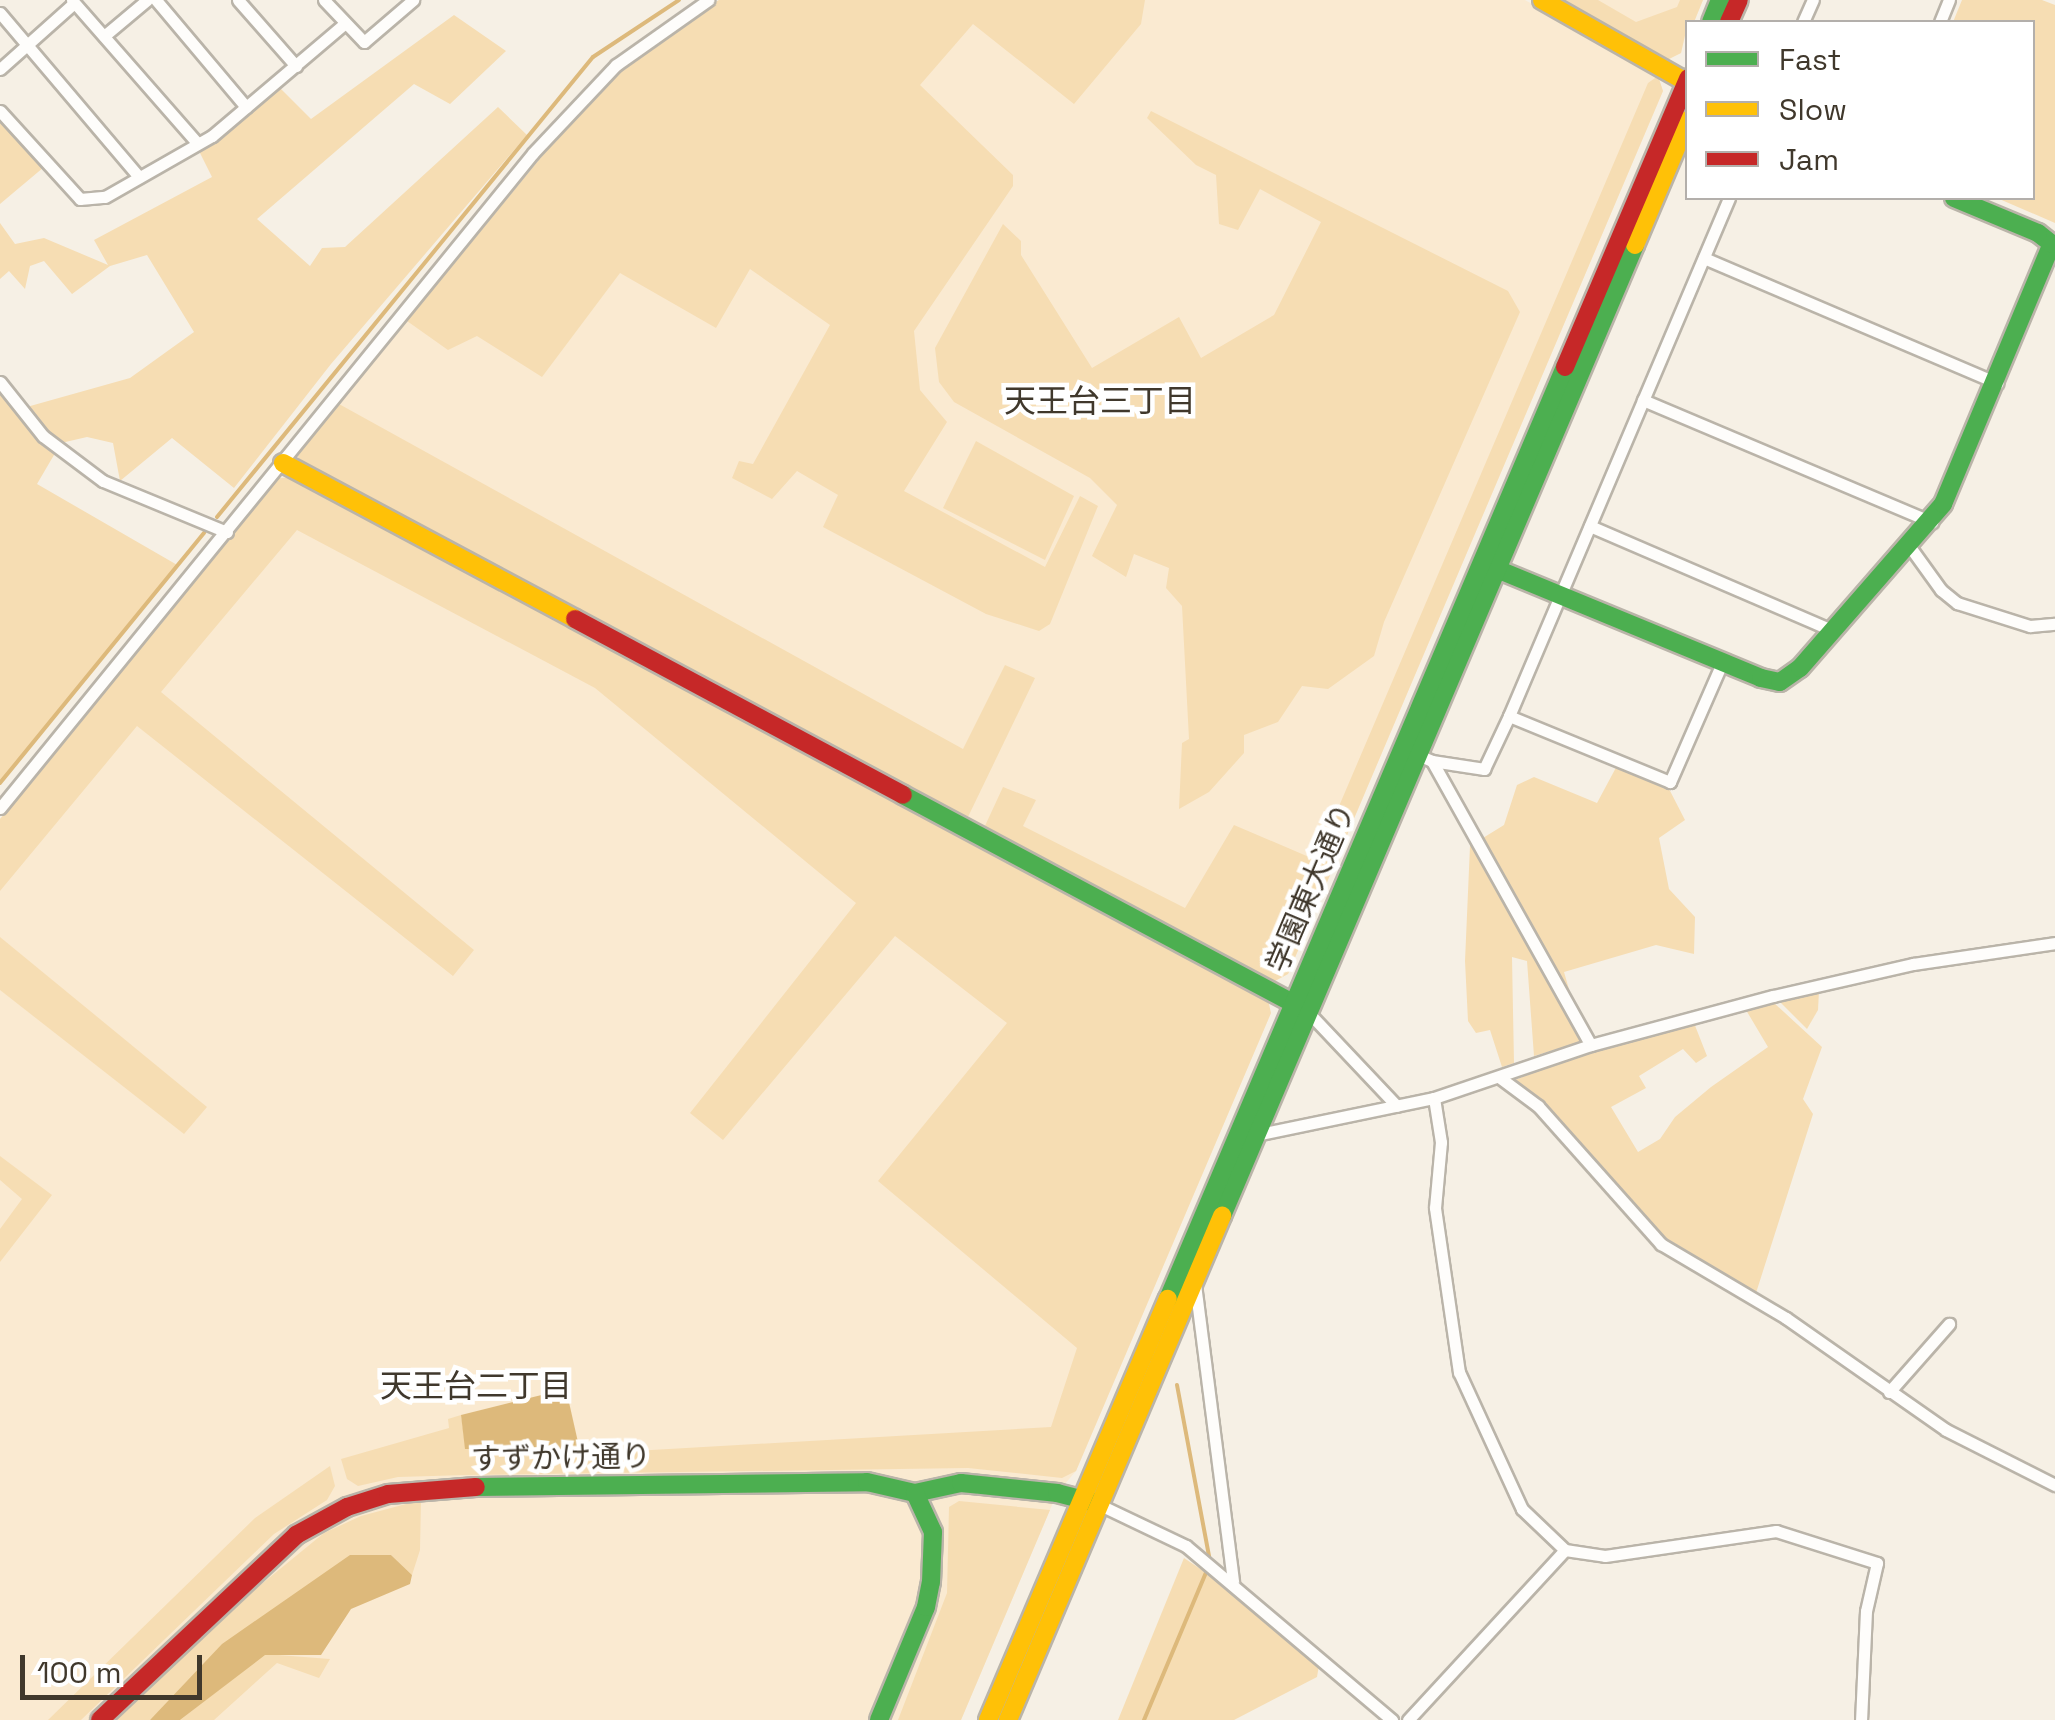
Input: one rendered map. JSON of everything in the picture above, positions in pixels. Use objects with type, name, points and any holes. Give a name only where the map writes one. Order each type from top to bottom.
[{"type":"main road","points":[[1542,0],[1685,80]]},
{"type":"main road","name":"学園東大通り","points":[[1008,1720],[1091,1501],[1488,565],[1685,86]]},
{"type":"main road","name":"学園東大通り","points":[[988,1720],[1260,1134],[1300,1006],[1425,758],[1488,565],[1685,127]]},
{"type":"main road","points":[[1488,565],[1722,663],[1780,682],[1800,668],[1932,522],[1964,463],[2054,245],[2038,233],[1959,200]]},
{"type":"main road","points":[[283,464],[1300,1006]]},
{"type":"main road","name":"すずかけ通り","points":[[100,1720],[283,1546],[320,1520],[370,1499],[439,1487],[884,1483],[915,1493],[961,1483],[1091,1501]]},
{"type":"main road","points":[[879,1720],[926,1607],[931,1582],[933,1532],[915,1493]]},
{"type":"street","points":[[104,36],[147,0]]},
{"type":"street","points":[[156,0],[246,107]]},
{"type":"street","points":[[238,0],[296,66]]},
{"type":"street","points":[[324,0],[364,42],[413,0]]},
{"type":"street","points":[[0,808],[557,127],[616,65],[708,0]]},
{"type":"street","points":[[0,69],[73,1],[197,143]]},
{"type":"street","points":[[0,13],[140,176]]},
{"type":"street","points":[[0,112],[80,199],[105,196],[197,143],[344,24]]},
{"type":"street","points":[[1425,758],[1484,770],[1728,200]]},
{"type":"street","points":[[1704,258],[1997,383]]},
{"type":"street","points":[[0,382],[43,436],[102,481],[227,532]]},
{"type":"street","points":[[1643,400],[1932,522]]},
{"type":"street","points":[[1590,526],[1834,630]]},
{"type":"street","points":[[1910,547],[1941,590],[1957,603],[2030,626],[2055,624]]},
{"type":"street","points":[[1509,716],[1670,782],[1722,663]]},
{"type":"street","points":[[1425,758],[1591,1044]]},
{"type":"street","points":[[1260,1134],[1434,1098],[1591,1044],[1913,964],[2055,943]]},
{"type":"street","points":[[1300,1006],[1397,1106]]},
{"type":"street","points":[[1499,1078],[1538,1106],[1661,1244],[1786,1318],[1946,1430],[2055,1485]]},
{"type":"street","points":[[1434,1098],[1441,1142],[1435,1208],[1460,1372],[1507,1485],[1522,1509],[1566,1550],[1605,1556],[1776,1531],[1877,1563],[1866,1610],[1861,1720]]},
{"type":"street","points":[[1194,1279],[1233,1582]]},
{"type":"street","points":[[1889,1392],[1948,1324]]},
{"type":"street","points":[[1091,1501],[1186,1546],[1392,1720]]},
{"type":"street","points":[[1408,1720],[1566,1550]]},
{"type":"shaded area","points":[[719,0],[1525,0],[1658,76],[1663,91],[1288,974],[1273,982],[301,463],[297,455],[588,100]]},
{"type":"shaded area","points":[[719,0],[1145,0],[1141,24],[1074,104],[973,24],[920,85],[1013,175],[1013,186],[914,331],[920,390],[947,422],[904,491],[1045,567],[1080,496],[1098,506],[1050,624],[1039,631],[986,614],[823,527],[838,495],[797,471],[772,499],[732,478],[739,461],[753,464],[830,325],[750,269],[716,328],[620,273],[542,377],[477,336],[448,350],[407,321],[588,100],[657,39]]},
{"type":"shaded area","points":[[1562,0],[1703,0],[1695,20],[1685,20],[1681,53],[1667,60]]},
{"type":"shaded area","points":[[1562,0],[1598,0],[1636,22],[1677,7],[1680,0],[1703,0],[1695,20],[1685,20],[1681,53],[1667,60]]},
{"type":"shaded area","points":[[1962,0],[2042,0],[2055,5],[2055,223],[2002,200],[2035,200],[2035,20],[1954,20]]},
{"type":"shaded area","points":[[454,15],[506,51],[450,104],[414,84],[257,219],[310,266],[322,248],[345,247],[498,107],[527,135],[331,364],[234,488],[172,438],[120,481],[113,443],[87,437],[61,443],[37,484],[179,566],[0,782],[0,392],[16,410],[130,378],[194,332],[147,255],[110,266],[72,294],[44,261],[30,266],[25,289],[9,271],[0,279],[0,223],[15,244],[44,238],[108,265],[94,240],[212,177],[199,151],[280,88],[311,119]]},
{"type":"shaded area","points":[[1658,76],[1663,91],[1288,974],[1273,982],[984,828],[1003,787],[1036,800],[1023,826],[1185,908],[1234,825],[1316,860],[1648,83]]},
{"type":"shaded area","points":[[1151,111],[1508,291],[1520,312],[1384,622],[1374,656],[1328,689],[1302,686],[1278,722],[1244,735],[1244,753],[1209,792],[1179,809],[1182,743],[1189,739],[1182,606],[1166,588],[1169,568],[1134,554],[1126,577],[1092,556],[1117,505],[1090,478],[954,402],[939,382],[935,348],[1003,224],[1021,241],[1021,255],[1092,368],[1179,317],[1201,358],[1274,315],[1321,222],[1260,189],[1238,230],[1219,224],[1216,175],[1196,165],[1147,118]]},
{"type":"shaded area","points":[[0,118],[44,167],[0,204]]},
{"type":"shaded area","points":[[339,404],[963,749],[1005,665],[1035,678],[967,819],[301,463],[297,455]]},
{"type":"shaded area","points":[[976,441],[1074,496],[1045,560],[943,508]]},
{"type":"shaded area","points":[[296,477],[1267,995],[1271,1013],[1076,1471],[1062,1478],[968,1468],[467,1475],[398,1477],[358,1486],[347,1479],[341,1459],[449,1428],[448,1419],[461,1415],[466,1449],[617,1452],[1051,1427],[1077,1348],[878,1181],[1007,1023],[895,936],[723,1140],[690,1113],[856,903],[595,688],[297,530],[161,692],[474,950],[453,976],[137,726],[0,891],[0,819],[279,478]]},
{"type":"shaded area","points":[[279,478],[1271,1013],[1076,1471],[1057,1493],[961,1720],[0,1720],[0,819]]},
{"type":"shaded area","points":[[1619,762],[1668,787],[1685,820],[1659,838],[1669,889],[1695,917],[1694,954],[1656,945],[1564,972],[1584,1041],[1534,1056],[1527,961],[1512,957],[1514,1063],[1502,1067],[1490,1030],[1476,1033],[1468,1021],[1465,961],[1470,846],[1504,825],[1517,785],[1534,777],[1597,803]]},
{"type":"shaded area","points":[[0,937],[207,1107],[184,1134],[0,990]]},
{"type":"shaded area","points":[[1819,991],[1818,1010],[1807,1029],[1778,1000]]},
{"type":"shaded area","points":[[1773,1002],[1822,1047],[1803,1099],[1813,1114],[1756,1293],[1661,1235],[1560,1120],[1515,1080],[1595,1048],[1694,1023],[1707,1056],[1696,1063],[1683,1049],[1639,1076],[1646,1088],[1611,1107],[1638,1152],[1660,1139],[1675,1117],[1711,1087],[1768,1047],[1746,1010]]},
{"type":"shaded area","points":[[0,1156],[52,1195],[0,1262],[0,1229],[22,1199],[0,1180]]},
{"type":"shaded area","points":[[566,1389],[580,1451],[465,1449],[461,1415]]},
{"type":"shaded area","points":[[330,1466],[335,1486],[327,1500],[274,1534],[81,1720],[48,1720],[255,1518]]},
{"type":"shaded area","points":[[421,1500],[420,1550],[412,1575],[391,1555],[172,1699],[150,1720],[116,1720],[215,1622],[324,1533],[361,1516]]},
{"type":"shaded area","points":[[959,1501],[1050,1510],[961,1720],[898,1720],[947,1593],[949,1507]]},
{"type":"shaded area","points":[[350,1555],[391,1555],[412,1575],[410,1584],[351,1609],[321,1655],[265,1655],[180,1720],[150,1720],[222,1644]]},
{"type":"shaded area","points":[[1184,1558],[1235,1592],[1319,1665],[1317,1677],[1234,1720],[1118,1720]]},
{"type":"shaded area","points":[[265,1654],[330,1659],[319,1678],[277,1663],[214,1720],[180,1720]]},
{"type":"waterway","points":[[217,517],[593,57],[679,0]]},
{"type":"waterway","points":[[0,783],[204,533]]},
{"type":"waterway","points":[[1177,1385],[1210,1561]]},
{"type":"waterway","points":[[1144,1720],[1207,1570]]},
{"type":"traffic: fast","points":[[1712,20],[1720,0]]},
{"type":"traffic: fast","points":[[1487,565],[1761,678],[1780,682],[1800,668],[1943,504],[2052,244],[2038,233],[1959,200]]},
{"type":"traffic: fast","points":[[1222,1216],[1635,245]]},
{"type":"traffic: fast","points":[[1168,1299],[1565,367]]},
{"type":"traffic: fast","points":[[903,795],[1305,1010]]},
{"type":"traffic: fast","points":[[476,1487],[867,1482],[915,1493],[961,1483],[1057,1493],[1096,1503]]},
{"type":"traffic: fast","points":[[879,1720],[926,1607],[931,1582],[933,1532],[915,1493]]},
{"type":"traffic: slow","points":[[1542,0],[1685,81]]},
{"type":"traffic: slow","points":[[1635,245],[1685,127]]},
{"type":"traffic: slow","points":[[283,463],[575,619]]},
{"type":"traffic: slow","points":[[1008,1720],[1222,1216]]},
{"type":"traffic: slow","points":[[988,1720],[1168,1299]]},
{"type":"traffic: jam","points":[[1730,20],[1739,0]]},
{"type":"traffic: jam","points":[[1565,367],[1685,85]]},
{"type":"traffic: jam","points":[[575,619],[903,795]]},
{"type":"traffic: jam","points":[[100,1720],[296,1535],[347,1507],[388,1494],[476,1487]]},
{"type":"district","name":"天王台三丁目","points":[[1100,401]]},
{"type":"district","name":"天王台二丁目","points":[[476,1386]]}]
